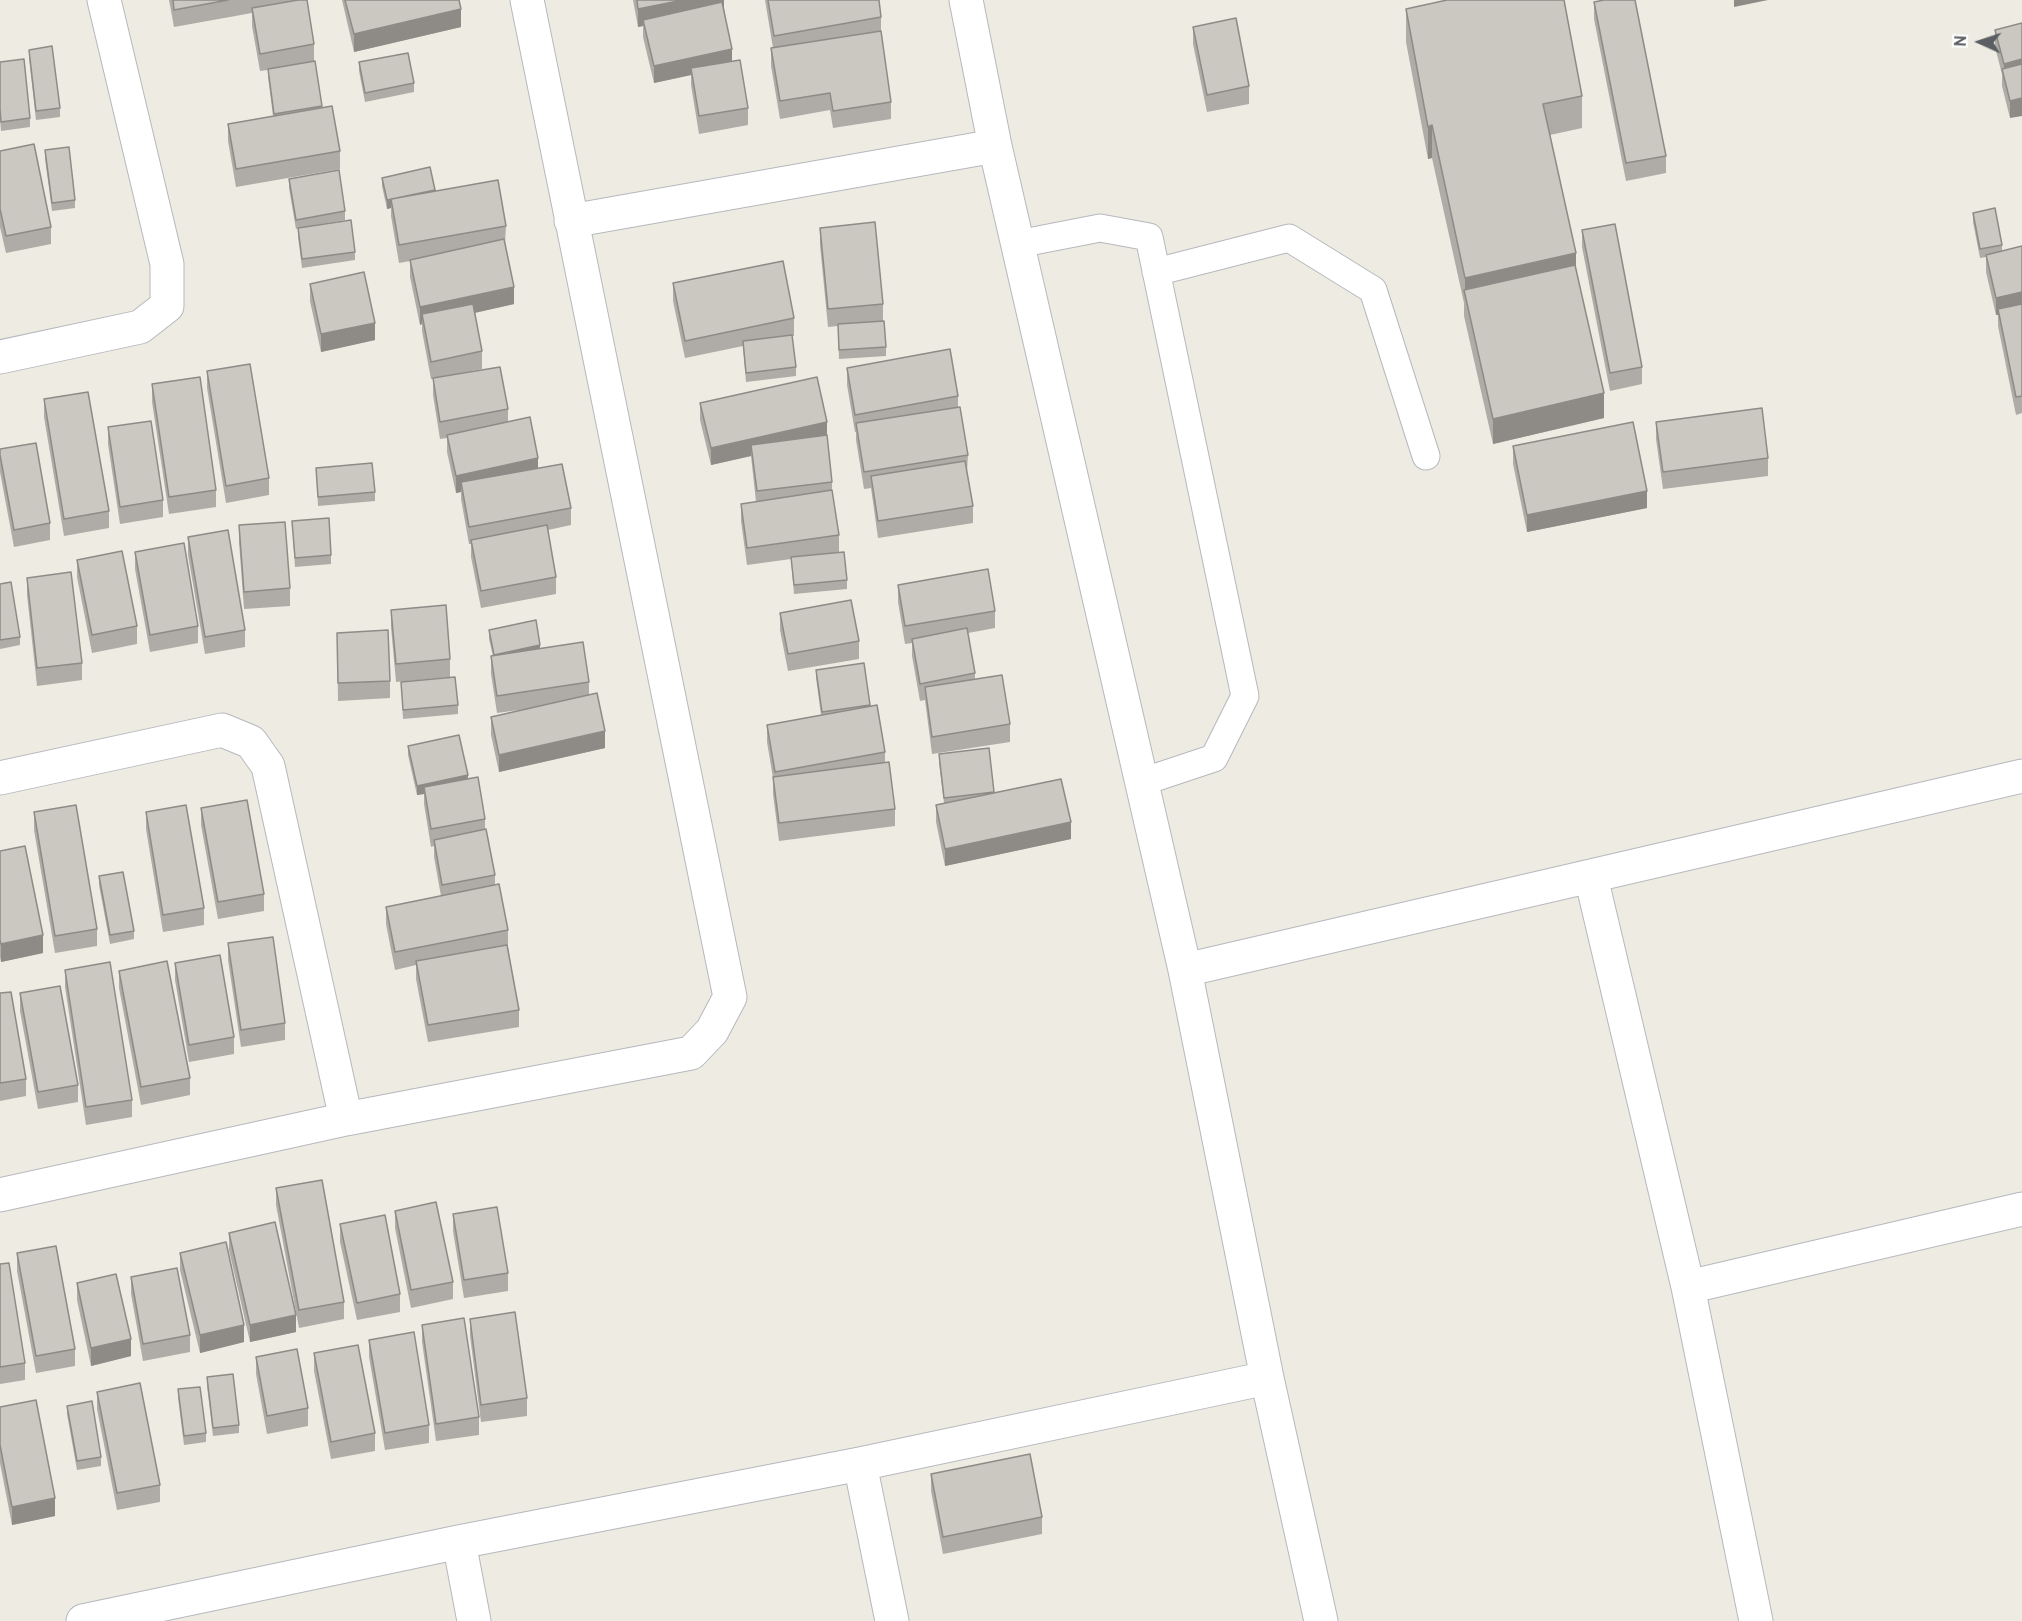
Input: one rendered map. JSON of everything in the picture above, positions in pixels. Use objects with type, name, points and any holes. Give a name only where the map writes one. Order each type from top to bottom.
[{"type":"street","points":[[0,357],[140,327],[166,306],[167,264],[104,0]]},
{"type":"street","points":[[0,1195],[346,1119],[691,1053],[712,1031],[730,997],[527,0]]},
{"type":"street","points":[[966,0],[995,146],[1185,970],[1267,1378],[1321,1621]]},
{"type":"street","points":[[571,221],[995,146]]},
{"type":"street","points":[[0,778],[222,730],[251,742],[268,766],[346,1119]]},
{"type":"street","points":[[1185,970],[1591,878],[2022,776]]},
{"type":"street","points":[[1591,878],[1688,1287],[1756,1621]]},
{"type":"street","points":[[1688,1287],[2022,1209]]},
{"type":"street","points":[[83,1621],[459,1542],[860,1464],[1267,1378]]},
{"type":"street","points":[[860,1464],[892,1621]]},
{"type":"street","points":[[459,1542],[474,1621]]},
{"type":"lane","points":[[1018,244],[1100,228],[1149,237],[1245,696],[1214,758],[1142,782]]},
{"type":"lane","points":[[1156,272],[1289,238],[1373,290],[1426,456]]},
{"type":"building","points":[[173,0],[228,0],[174,10]]},
{"type":"building","points":[[307,0],[314,44],[260,54],[252,8]]},
{"type":"building","points":[[345,0],[459,0],[461,9],[354,34]]},
{"type":"building","points":[[637,0],[683,0],[638,9]]},
{"type":"building","points":[[768,0],[879,0],[881,17],[774,36]]},
{"type":"building","points":[[1447,0],[1564,0],[1582,96],[1543,104],[1576,253],[1465,278],[1432,125],[1428,127],[1406,9]]},
{"type":"building","points":[[1635,0],[1666,156],[1626,163],[1594,2]]},
{"type":"building","points":[[722,2],[732,49],[654,66],[643,20]]},
{"type":"building","points":[[1236,18],[1249,86],[1207,95],[1193,27]]},
{"type":"building","points":[[2022,23],[2022,59],[2004,64],[1995,30]]},
{"type":"building","points":[[881,31],[891,102],[833,111],[830,93],[780,101],[771,48]]},
{"type":"building","points":[[52,46],[60,108],[36,111],[29,50]]},
{"type":"building","points":[[408,53],[414,83],[365,93],[359,62]]},
{"type":"building","points":[[24,59],[30,118],[1,122],[0,62]]},
{"type":"building","points":[[740,60],[748,108],[699,116],[691,68]]},
{"type":"building","points":[[315,61],[322,106],[274,114],[268,69]]},
{"type":"building","points":[[2022,64],[2022,98],[2010,101],[2002,69]]},
{"type":"building","points":[[332,106],[340,151],[236,169],[228,124]]},
{"type":"building","points":[[34,144],[51,227],[6,236],[0,209],[0,151]]},
{"type":"building","points":[[69,147],[75,200],[52,203],[45,150]]},
{"type":"building","points":[[430,167],[435,190],[387,200],[382,178]]},
{"type":"building","points":[[339,170],[345,211],[296,220],[289,179]]},
{"type":"building","points":[[498,180],[506,226],[399,245],[391,199]]},
{"type":"building","points":[[1995,208],[2002,245],[1980,249],[1973,213]]},
{"type":"building","points":[[351,220],[355,252],[302,259],[298,228]]},
{"type":"building","points":[[875,222],[883,304],[828,309],[820,228]]},
{"type":"building","points":[[1615,224],[1642,367],[1610,373],[1582,230]]},
{"type":"building","points":[[504,239],[514,287],[420,307],[410,260]]},
{"type":"building","points":[[2022,246],[2022,292],[1996,298],[1986,255]]},
{"type":"building","points":[[783,261],[794,318],[685,341],[673,283]]},
{"type":"building","points":[[1575,265],[1604,393],[1493,419],[1464,290]]},
{"type":"building","points":[[364,272],[375,323],[321,334],[310,284]]},
{"type":"building","points":[[473,304],[482,351],[431,362],[422,314]]},
{"type":"building","points":[[2022,304],[2022,396],[2016,397],[1998,309]]},
{"type":"building","points":[[884,321],[886,347],[839,350],[838,324]]},
{"type":"building","points":[[792,335],[796,367],[746,373],[743,341]]},
{"type":"building","points":[[950,349],[958,396],[855,415],[847,368]]},
{"type":"building","points":[[250,364],[269,478],[226,486],[207,371]]},
{"type":"building","points":[[500,367],[508,409],[440,422],[433,378]]},
{"type":"building","points":[[200,377],[216,490],[169,497],[152,384]]},
{"type":"building","points":[[817,377],[827,422],[711,448],[700,403]]},
{"type":"building","points":[[88,392],[109,511],[64,519],[44,399]]},
{"type":"building","points":[[960,407],[968,455],[864,472],[856,423]]},
{"type":"building","points":[[1762,408],[1768,458],[1663,472],[1656,422]]},
{"type":"building","points":[[530,417],[538,458],[456,476],[447,435]]},
{"type":"building","points":[[151,421],[163,500],[120,507],[108,427]]},
{"type":"building","points":[[1633,422],[1647,491],[1527,515],[1513,446]]},
{"type":"building","points":[[827,435],[832,482],[757,491],[751,445]]},
{"type":"building","points":[[36,443],[50,523],[14,530],[0,449]]},
{"type":"building","points":[[965,461],[973,506],[878,521],[871,476]]},
{"type":"building","points":[[372,463],[375,492],[318,497],[316,468]]},
{"type":"building","points":[[562,464],[571,508],[469,527],[461,482]]},
{"type":"building","points":[[832,490],[839,535],[747,548],[741,504]]},
{"type":"building","points":[[329,518],[331,555],[295,558],[292,521]]},
{"type":"building","points":[[285,522],[290,588],[244,592],[239,525]]},
{"type":"building","points":[[547,525],[556,577],[481,591],[471,540]]},
{"type":"building","points":[[228,530],[245,630],[205,637],[188,537]]},
{"type":"building","points":[[184,543],[198,626],[150,635],[135,552]]},
{"type":"building","points":[[122,551],[137,626],[92,635],[77,560]]},
{"type":"building","points":[[844,552],[847,580],[794,585],[791,557]]},
{"type":"building","points":[[988,569],[995,611],[905,626],[898,585]]},
{"type":"building","points":[[71,572],[82,663],[37,668],[27,578]]},
{"type":"building","points":[[11,582],[20,637],[0,640],[0,584]]},
{"type":"building","points":[[851,600],[859,641],[788,654],[780,613]]},
{"type":"building","points":[[446,605],[450,659],[396,664],[391,610]]},
{"type":"building","points":[[536,620],[540,645],[494,655],[489,630]]},
{"type":"building","points":[[967,628],[975,673],[920,684],[912,639]]},
{"type":"building","points":[[388,630],[390,681],[338,683],[337,633]]},
{"type":"building","points":[[583,642],[589,682],[497,696],[491,656]]},
{"type":"building","points":[[864,663],[870,705],[822,712],[816,670]]},
{"type":"building","points":[[1002,675],[1010,724],[932,737],[925,687]]},
{"type":"building","points":[[455,677],[458,705],[403,710],[401,682]]},
{"type":"building","points":[[597,693],[605,731],[499,755],[491,717]]},
{"type":"building","points":[[877,705],[885,752],[775,772],[767,725]]},
{"type":"building","points":[[459,735],[468,775],[417,786],[408,746]]},
{"type":"building","points":[[989,748],[994,792],[944,798],[939,754]]},
{"type":"building","points":[[889,762],[895,809],[779,823],[773,777]]},
{"type":"building","points":[[478,777],[485,819],[431,829],[424,787]]},
{"type":"building","points":[[1061,779],[1071,822],[945,849],[936,805]]},
{"type":"building","points":[[247,800],[264,894],[218,902],[201,808]]},
{"type":"building","points":[[76,805],[97,929],[55,936],[34,812]]},
{"type":"building","points":[[186,805],[204,908],[163,915],[146,812]]},
{"type":"building","points":[[486,829],[495,875],[442,885],[434,840]]},
{"type":"building","points":[[25,846],[43,935],[1,944],[0,851]]},
{"type":"building","points":[[123,872],[134,931],[110,935],[99,876]]},
{"type":"building","points":[[499,884],[508,930],[395,952],[386,907]]},
{"type":"building","points":[[273,937],[285,1023],[241,1030],[228,943]]},
{"type":"building","points":[[507,945],[519,1010],[428,1025],[416,961]]},
{"type":"building","points":[[220,955],[234,1037],[189,1045],[175,963]]},
{"type":"building","points":[[167,961],[190,1078],[141,1087],[119,971]]},
{"type":"building","points":[[110,962],[132,1100],[86,1107],[65,970]]},
{"type":"building","points":[[60,986],[78,1085],[38,1092],[20,993]]},
{"type":"building","points":[[11,992],[26,1079],[0,1083],[0,993]]},
{"type":"building","points":[[322,1180],[344,1302],[299,1310],[276,1188]]},
{"type":"building","points":[[436,1202],[453,1282],[411,1290],[395,1211]]},
{"type":"building","points":[[497,1207],[508,1273],[464,1280],[453,1214]]},
{"type":"building","points":[[385,1215],[400,1294],[357,1303],[340,1224]]},
{"type":"building","points":[[275,1222],[296,1315],[250,1325],[229,1233]]},
{"type":"building","points":[[226,1242],[244,1325],[200,1335],[180,1253]]},
{"type":"building","points":[[56,1246],[75,1349],[36,1356],[17,1253]]},
{"type":"building","points":[[9,1263],[25,1363],[0,1367],[0,1264]]},
{"type":"building","points":[[177,1268],[190,1335],[143,1344],[131,1277]]},
{"type":"building","points":[[116,1274],[131,1339],[91,1348],[77,1283]]},
{"type":"building","points":[[515,1312],[527,1398],[481,1405],[470,1319]]},
{"type":"building","points":[[464,1318],[479,1417],[436,1424],[422,1325]]},
{"type":"building","points":[[414,1332],[429,1425],[385,1433],[369,1340]]},
{"type":"building","points":[[358,1345],[375,1433],[331,1442],[314,1353]]},
{"type":"building","points":[[297,1349],[308,1408],[267,1416],[256,1357]]},
{"type":"building","points":[[233,1374],[239,1425],[213,1428],[207,1377]]},
{"type":"building","points":[[140,1383],[160,1485],[117,1493],[97,1392]]},
{"type":"building","points":[[200,1387],[206,1433],[184,1436],[178,1389]]},
{"type":"building","points":[[36,1400],[55,1498],[12,1507],[0,1445],[0,1407]]},
{"type":"building","points":[[92,1401],[101,1457],[77,1461],[67,1406]]},
{"type":"building","points":[[1030,1454],[1042,1517],[943,1537],[931,1474]]}]
